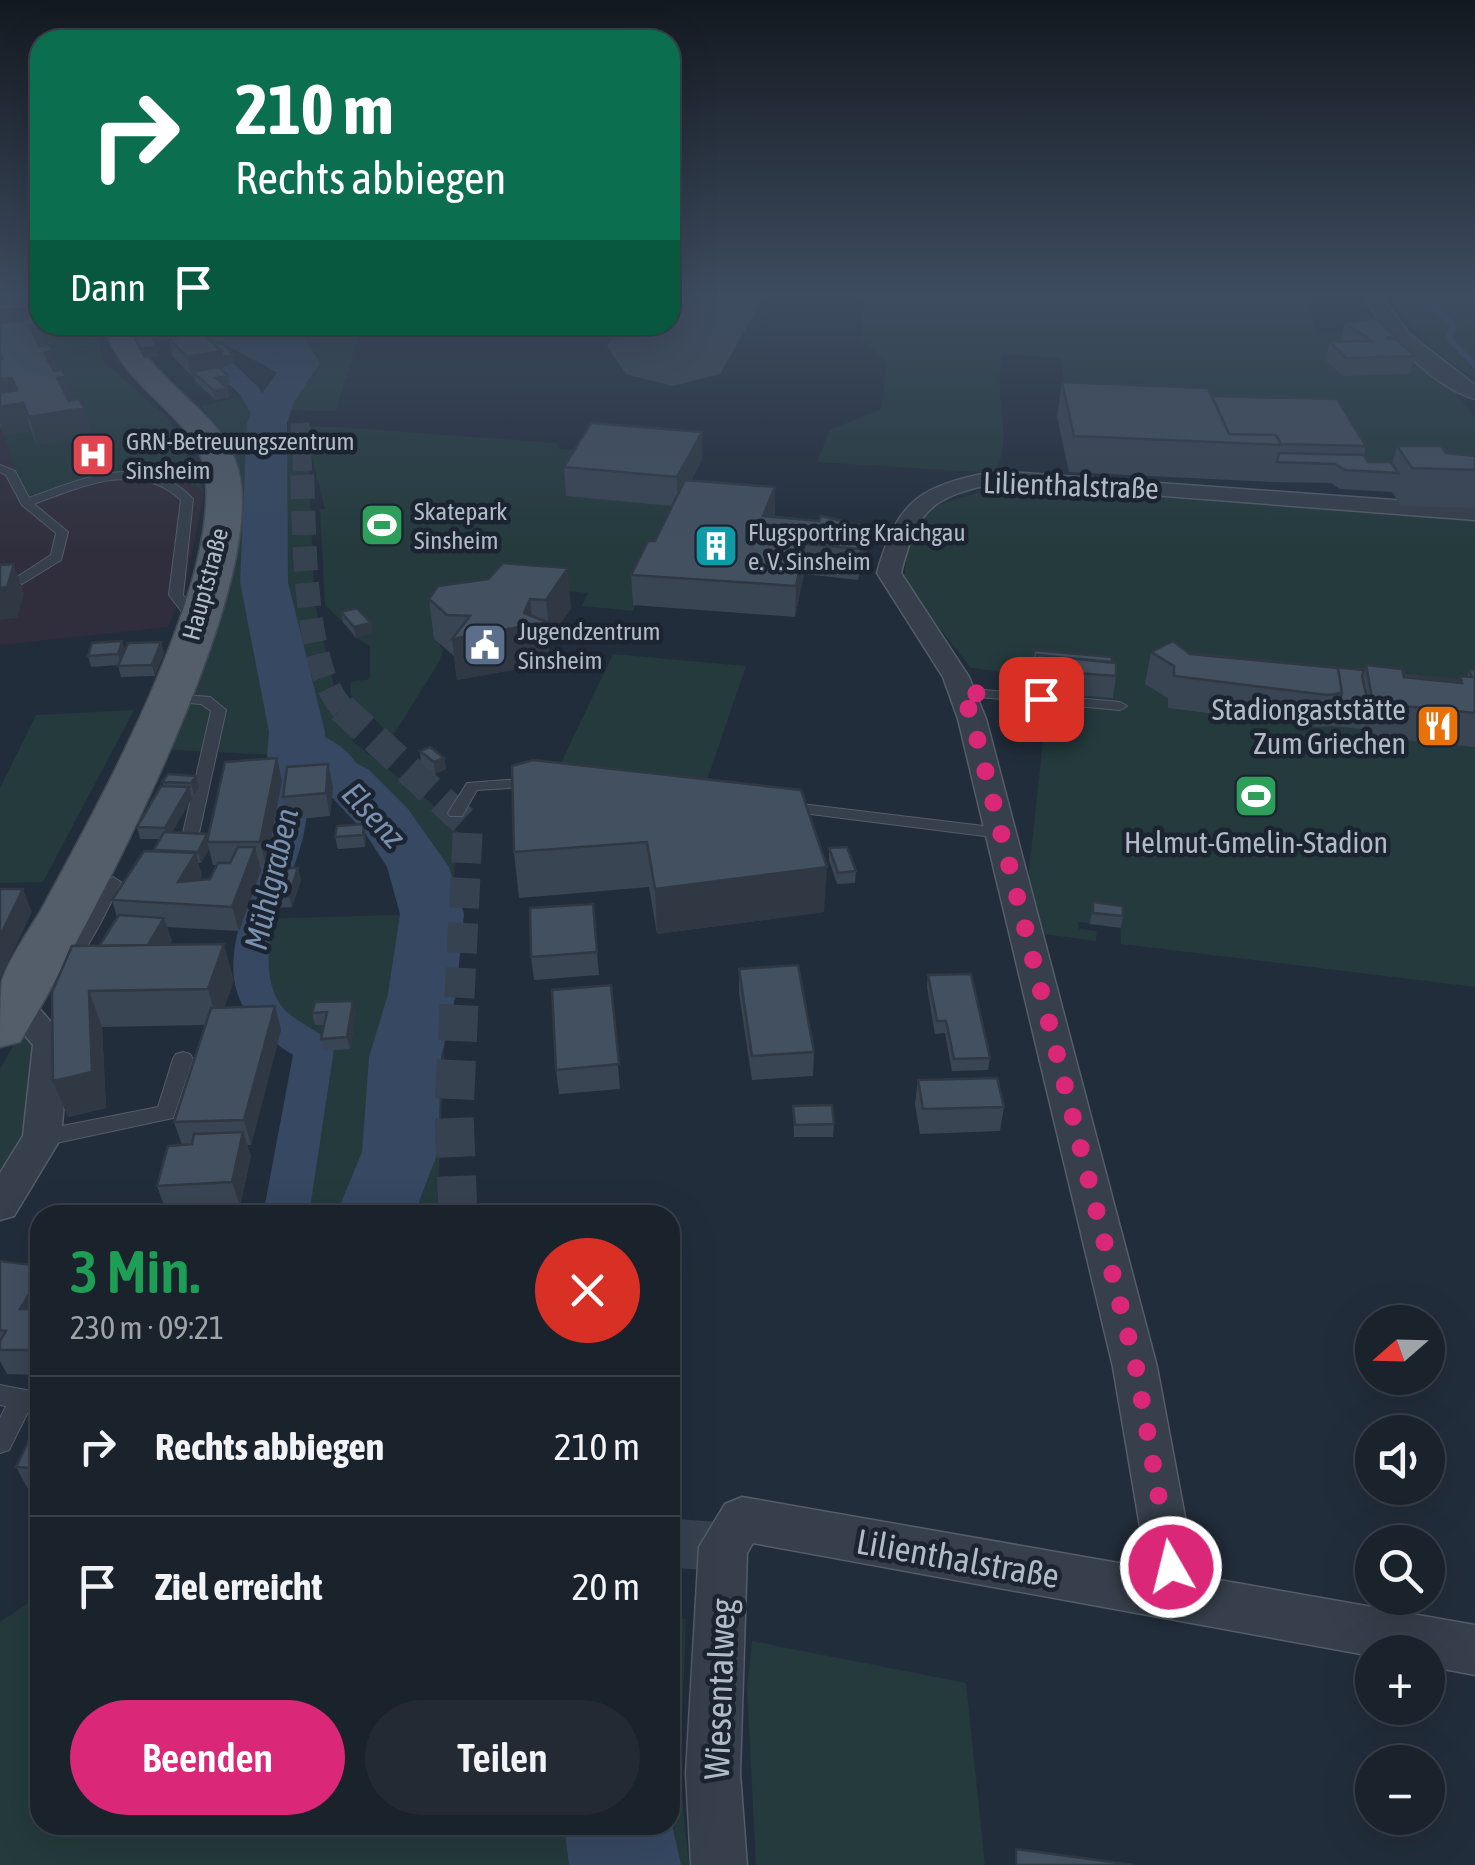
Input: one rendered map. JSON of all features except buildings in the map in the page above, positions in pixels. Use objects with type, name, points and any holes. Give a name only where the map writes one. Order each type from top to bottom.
[{"type":"main road","name":"Hauptstraße","points":[[8,1016],[147,750],[197,623],[220,539],[225,490],[221,466],[192,418],[153,380]]},
{"type":"street","name":"Lilienthalstraße","points":[[1175,1597],[1136,1367],[962,692],[889,574],[902,522],[926,498],[968,482],[996,477],[1475,513]]},
{"type":"street","points":[[0,1205],[42,1138],[51,1042],[8,1016]]},
{"type":"street","name":"Lilienthalstraße","points":[[742,1520],[1475,1650]]},
{"type":"street","name":"Wiesentalweg","points":[[720,1865],[713,1774],[723,1547],[742,1520]]},
{"type":"lane","points":[[0,468],[11,473],[26,504],[62,532],[57,558],[22,580]]},
{"type":"lane","points":[[26,504],[82,482],[130,476],[160,477],[176,485],[187,499],[176,596],[197,623]]},
{"type":"lane","points":[[962,692],[1120,706]]},
{"type":"lane","points":[[168,698],[204,700],[218,710],[189,842]]},
{"type":"lane","points":[[456,813],[472,786],[545,782]]},
{"type":"lane","points":[[766,805],[1000,833]]},
{"type":"lane","points":[[8,1016],[68,963],[112,882]]},
{"type":"lane","points":[[42,1138],[166,1114],[183,1059]]},
{"type":"lane","points":[[0,1395],[23,1398],[0,1442]]},
{"type":"shaded area","name":"GRN-Betreuungszentrum Sinsheim","points":[[0,380],[125,380],[169,419],[204,492],[186,584],[168,627],[0,645]]},
{"type":"green space","points":[[39,380],[125,380],[169,419],[204,492],[185,481],[144,474],[38,496],[22,491],[4,435],[31,431]]},
{"type":"green space","points":[[306,380],[345,380],[336,411],[290,410]]},
{"type":"green space","points":[[885,380],[1000,380],[1003,445],[994,473],[817,462],[830,430],[881,409]]},
{"type":"green space","points":[[1064,380],[1435,380],[1449,385],[1475,417],[1475,510],[1401,506],[1386,481],[1071,418]]},
{"type":"green space","points":[[249,395],[262,439],[306,427],[337,427],[556,443],[559,449],[593,451],[678,506],[633,611],[582,606],[588,593],[564,591],[435,606],[435,639],[443,650],[392,737],[350,694],[351,682],[370,679],[370,646],[356,638],[372,633],[343,622],[325,605],[320,509],[325,509],[307,436],[315,605],[336,695],[353,742],[429,801],[459,833],[451,900],[437,1205],[278,1205],[303,1041],[260,1023],[243,973],[250,919],[431,914],[418,867],[314,733],[294,730],[295,756],[157,749],[240,522],[237,470],[218,428],[201,406]]},
{"type":"green space","name":"Helmut-Gmelin-Stadion","points":[[1008,484],[1475,520],[1475,987],[1121,944],[1120,926],[1078,922],[1079,929],[1097,931],[1096,941],[1043,934],[1027,889],[1047,704],[1029,702],[1030,675],[971,668],[904,583],[908,537],[924,509]]},
{"type":"green space","points":[[613,654],[746,666],[707,780],[560,765]]},
{"type":"green space","points":[[134,710],[43,882],[0,883],[0,788],[36,715]]},
{"type":"green space","points":[[23,1028],[44,1044],[26,1143],[0,1180],[0,1069]]},
{"type":"green space","points":[[30,1602],[30,1835],[680,1835],[680,1776],[689,1865],[0,1865],[0,1622]]},
{"type":"green space","points":[[680,1619],[686,1619],[680,1776]]},
{"type":"green space","points":[[752,1641],[966,1683],[985,1865],[756,1865],[747,1687]]},
{"type":"water","points":[[297,732],[332,741],[345,750],[364,775],[387,822],[348,781],[295,756]]},
{"type":"waterway","name":"Mühlgraben","points":[[238,380],[251,393],[267,423]]},
{"type":"waterway","name":"Elsenz","points":[[290,380],[267,423],[264,582],[297,732],[295,756],[348,781],[387,822],[418,867],[432,914],[422,994],[405,1057],[400,1152],[379,1205]]},
{"type":"waterway","name":"Mühlgraben","points":[[288,1205],[314,1049],[269,1018],[257,999],[251,977],[251,954],[262,906],[285,840],[295,756]]},
{"type":"waterway","name":"Elsenz","points":[[620,1835],[625,1865]]},
{"type":"tunnel","points":[[300,423],[303,477]]},
{"type":"tunnel","points":[[302,475],[313,634],[331,692],[344,710]]},
{"type":"tunnel","points":[[344,710],[468,825],[459,1008]]},
{"type":"tunnel","points":[[458,1205],[454,1113],[459,1005]]},
{"type":"tunnel","points":[[680,1544],[723,1547]]},
{"type":"place","name":"GRN-Betreuungszentrum Sinsheim","points":[[93,455]]},
{"type":"place","name":"Skatepark Sinsheim","points":[[382,525]]},
{"type":"place","name":"Flugsportring Kraichgau e. V. Sinsheim","points":[[716,546]]},
{"type":"place","name":"Jugendzentrum Sinsheim","points":[[485,645]]},
{"type":"place","name":"Stadiongaststätte Zum Griechen","points":[[1438,726]]},
{"type":"place","name":"Helmut-Gmelin-Stadion","points":[[1256,796]]},
{"type":"route","points":[[1041,699],[962,692],[972,718],[1136,1367],[1171,1567]]}]
